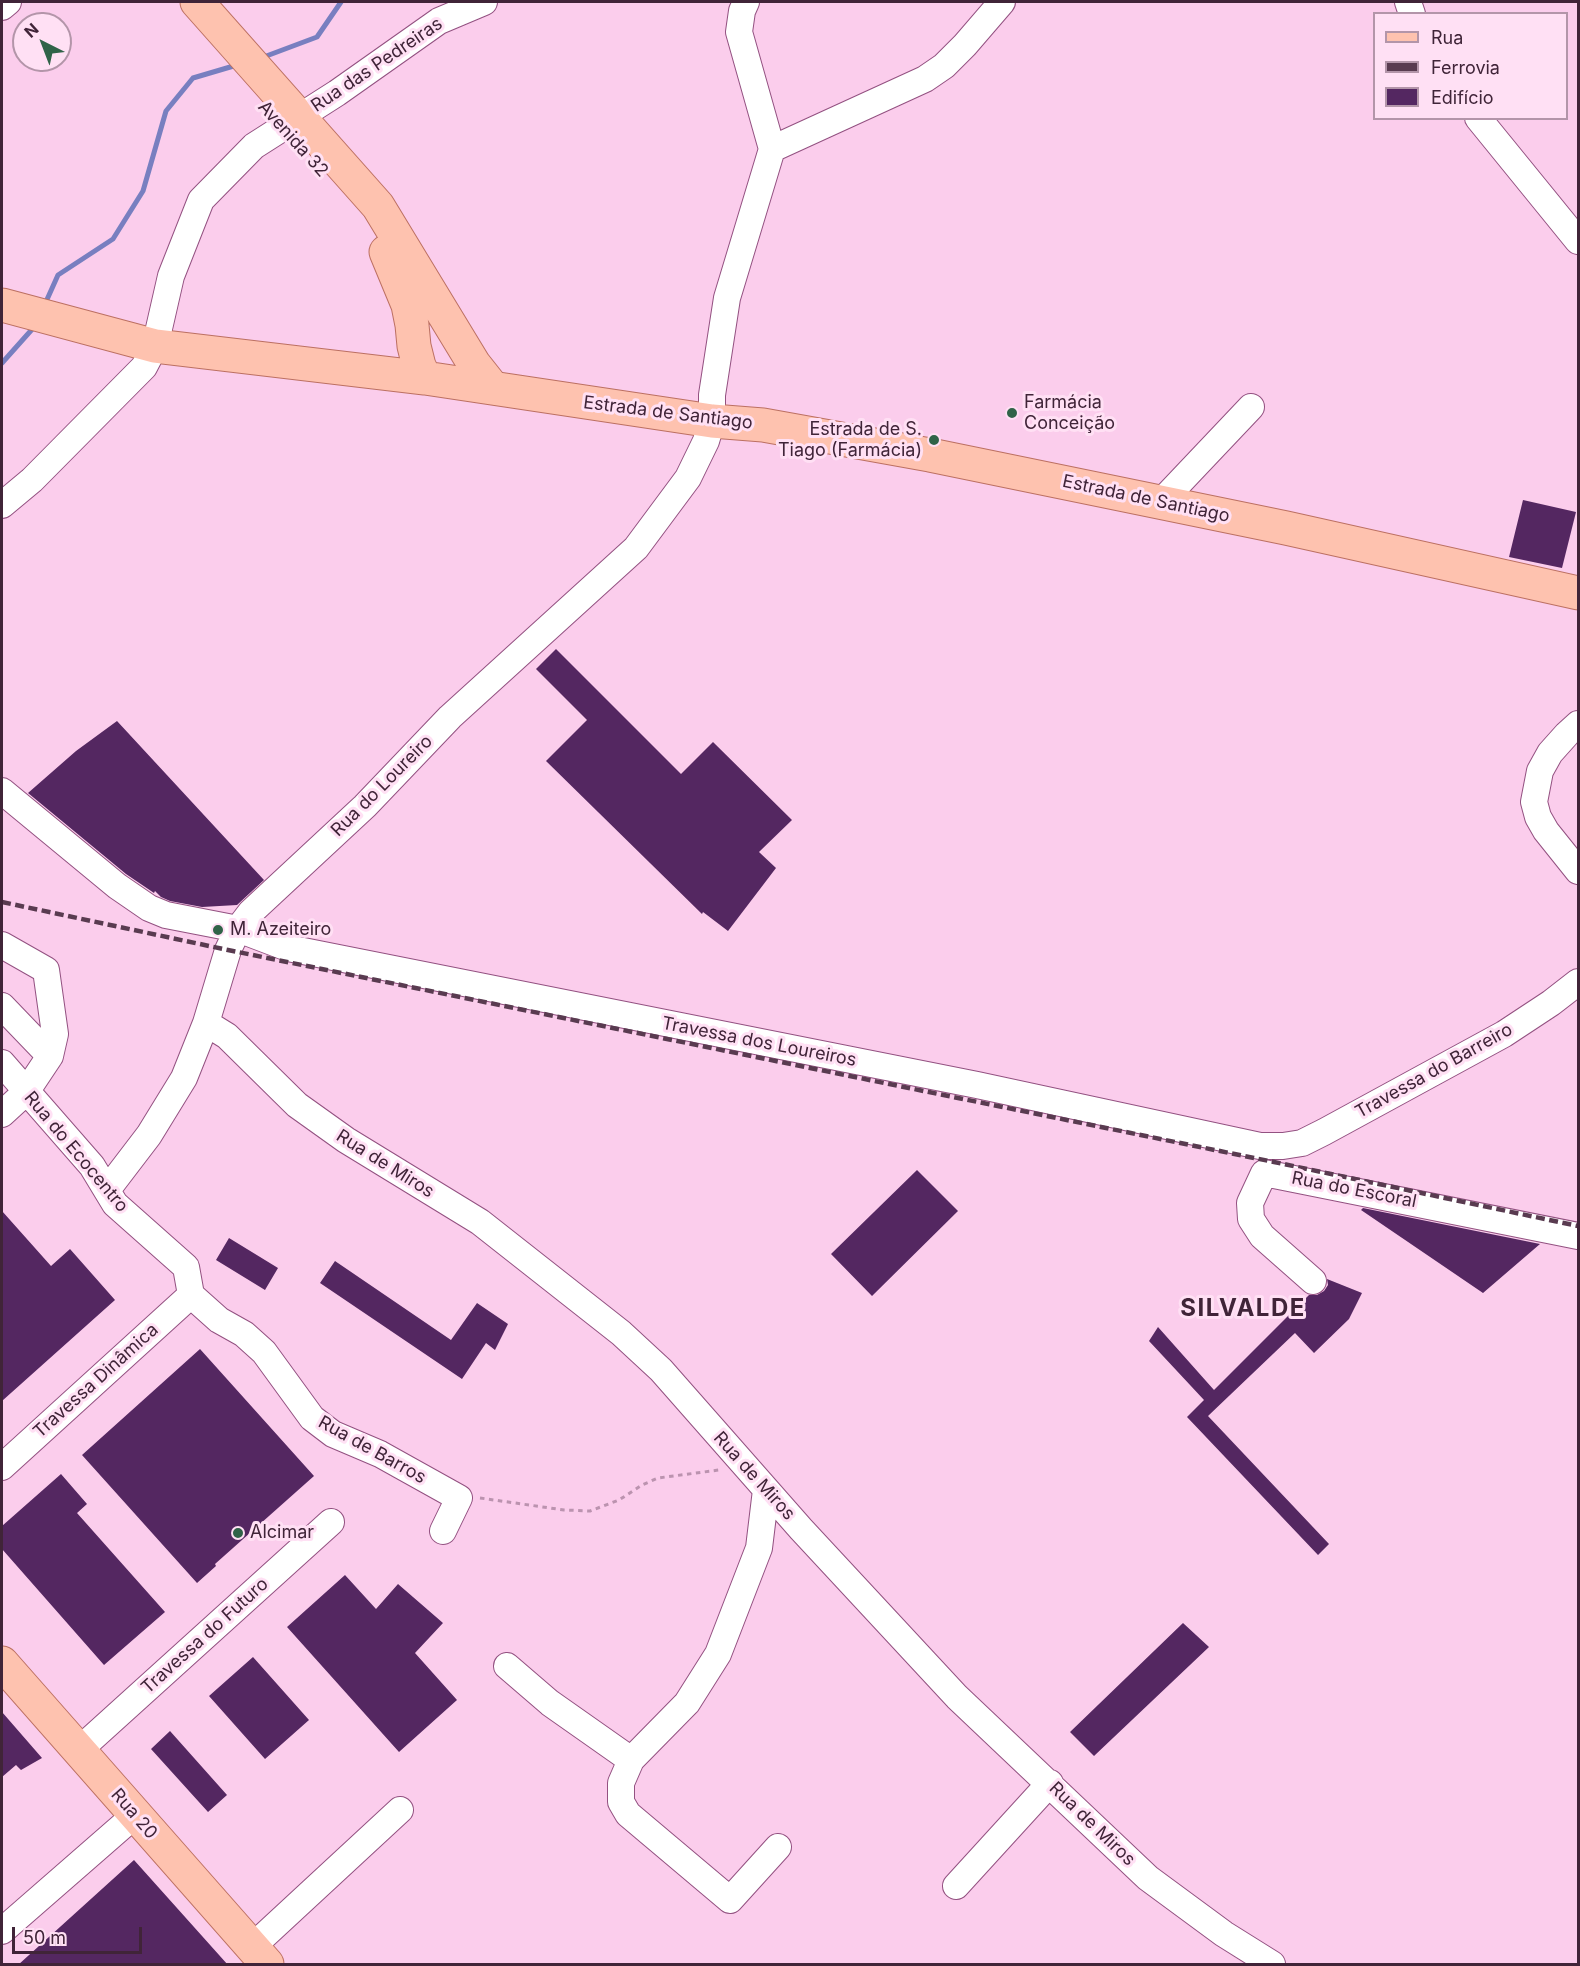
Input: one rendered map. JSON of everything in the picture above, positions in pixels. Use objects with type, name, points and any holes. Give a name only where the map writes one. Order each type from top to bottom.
[{"type":"main road","name":"Avenida 32","points":[[192,11],[280,110],[365,220],[385,251],[493,388]]},
{"type":"main road","name":"Avenida 32","points":[[363,370],[376,364],[393,349],[399,336],[412,283]]},
{"type":"main road","name":"Avenida 32","points":[[412,283],[437,347],[435,367],[425,378]]},
{"type":"main road","name":"Estrada de Santiago","points":[[10,307],[155,346],[425,378],[712,421],[763,425],[908,451],[1161,502],[1578,592]]},
{"type":"main road","name":"Rua 20","points":[[2,1663],[259,1956]]},
{"type":"street","points":[[2,7],[8,2]]},
{"type":"street","name":"Rua das Pedreiras","points":[[2,505],[32,480],[144,367],[155,346],[171,276],[201,200],[254,147],[280,110],[337,93],[439,21],[484,2]]},
{"type":"street","points":[[746,2],[742,11],[739,32],[772,149],[925,80],[944,66],[965,45],[1002,2]]},
{"type":"street","points":[[1480,120],[1578,241]]},
{"type":"street","name":"Rua do Loureiro","points":[[107,1190],[149,1135],[183,1078],[206,1023],[228,951],[238,929],[251,912],[365,806],[450,717],[595,588],[636,548],[688,478],[706,441],[712,421],[712,395],[728,298],[772,149]]},
{"type":"street","points":[[1161,502],[1251,407]]},
{"type":"street","points":[[1578,724],[1550,753],[1540,771],[1534,802],[1538,817],[1546,831],[1578,871]]},
{"type":"street","name":"Travessa dos Loureiros","points":[[2,791],[117,886],[149,908],[166,915],[238,929],[288,948],[977,1085],[1221,1139],[1260,1146],[1283,1146]]},
{"type":"street","points":[[2,945],[46,970],[55,1034],[50,1056],[26,1092],[2,1114]]},
{"type":"street","name":"Travessa do Barreiro","points":[[1283,1146],[1302,1143],[1443,1069],[1504,1034],[1578,982]]},
{"type":"street","points":[[2,1006],[50,1056]]},
{"type":"street","name":"Rua de Miros","points":[[206,1023],[227,1036],[297,1105],[346,1140],[480,1222],[621,1333],[661,1370],[745,1467],[957,1697],[1149,1878],[1224,1934],[1272,1965]]},
{"type":"street","name":"Rua do Ecocentro","points":[[2,1063],[92,1166],[115,1204],[186,1267],[191,1295]]},
{"type":"street","name":"Rua do Escoral","points":[[1313,1281],[1262,1236],[1251,1219],[1250,1203],[1264,1173],[1578,1236]]},
{"type":"street","name":"Travessa Dinâmica","points":[[2,1467],[191,1295]]},
{"type":"street","name":"Rua de Barros","points":[[191,1295],[219,1320],[244,1334],[264,1352],[312,1418],[333,1434],[380,1454],[459,1498]]},
{"type":"street","points":[[766,1490],[759,1548],[718,1654],[687,1703],[631,1760],[621,1783],[621,1802],[627,1814],[730,1900],[778,1847]]},
{"type":"street","points":[[443,1531],[459,1498]]},
{"type":"street","name":"Travessa do Futuro","points":[[79,1750],[331,1522]]},
{"type":"street","points":[[507,1666],[550,1703],[631,1760]]},
{"type":"street","points":[[956,1886],[1050,1783]]},
{"type":"street","points":[[259,1956],[400,1810]]},
{"type":"street","points":[[2,1931],[135,1815]]},
{"type":"path","points":[[459,1498],[464,1495],[564,1510],[590,1511],[619,1500],[658,1478],[745,1467]]},
{"type":"building","points":[[1523,500],[1576,512],[1562,568],[1509,557]]},
{"type":"building","points":[[556,649],[681,774],[713,742],[792,820],[759,852],[776,868],[728,931],[703,912],[702,914],[546,761],[587,720],[536,669]]},
{"type":"building","points":[[117,721],[264,880],[237,905],[202,907],[161,897],[126,874],[28,793],[76,751]]},
{"type":"building","points":[[917,1170],[958,1211],[872,1296],[831,1254]]},
{"type":"building","points":[[1363,1208],[1540,1244],[1483,1293],[1361,1210]]},
{"type":"building","points":[[2,1211],[51,1266],[70,1249],[115,1300],[2,1401]]},
{"type":"building","points":[[229,1238],[278,1268],[265,1290],[216,1260]]},
{"type":"building","points":[[335,1261],[451,1340],[477,1303],[508,1324],[495,1350],[486,1343],[462,1379],[320,1283]]},
{"type":"building","points":[[1327,1279],[1362,1293],[1349,1319],[1314,1353],[1295,1333],[1208,1416],[1329,1544],[1318,1555],[1187,1417],[1204,1400],[1149,1341],[1158,1327],[1214,1390],[1309,1295],[1317,1295],[1324,1291],[1328,1285]]},
{"type":"building","points":[[200,1349],[314,1476],[215,1564],[216,1566],[197,1583],[82,1455]]},
{"type":"building","points":[[61,1474],[87,1504],[77,1513],[165,1612],[104,1665],[2,1549],[2,1526]]},
{"type":"building","points":[[345,1575],[376,1609],[398,1584],[443,1623],[415,1653],[457,1700],[399,1752],[287,1627]]},
{"type":"building","points":[[1183,1623],[1209,1647],[1094,1756],[1070,1732]]},
{"type":"building","points":[[253,1657],[309,1720],[265,1759],[209,1696]]},
{"type":"building","points":[[2,1712],[42,1758],[21,1770],[16,1765],[2,1777]]},
{"type":"building","points":[[170,1731],[227,1795],[208,1812],[151,1749]]},
{"type":"building","points":[[134,1860],[228,1965],[18,1965]]},
{"type":"waterway","points":[[261,58],[317,37],[341,2]]},
{"type":"waterway","points":[[45,304],[58,275],[113,239],[143,191],[166,111],[193,78],[237,65]]},
{"type":"waterway","points":[[2,363],[35,326]]},
{"type":"railway","points":[[2,902],[1578,1226]]},
{"type":"place","name":"Farmácia Conceição","points":[[1012,413]]},
{"type":"place","name":"Estrada de S. Tiago (Farmácia)","points":[[934,440]]},
{"type":"place","name":"M. Azeiteiro","points":[[218,930]]},
{"type":"place","name":"Alcimar","points":[[238,1533]]},
{"type":"district","name":"SILVALDE","points":[[1243,1309]]}]
